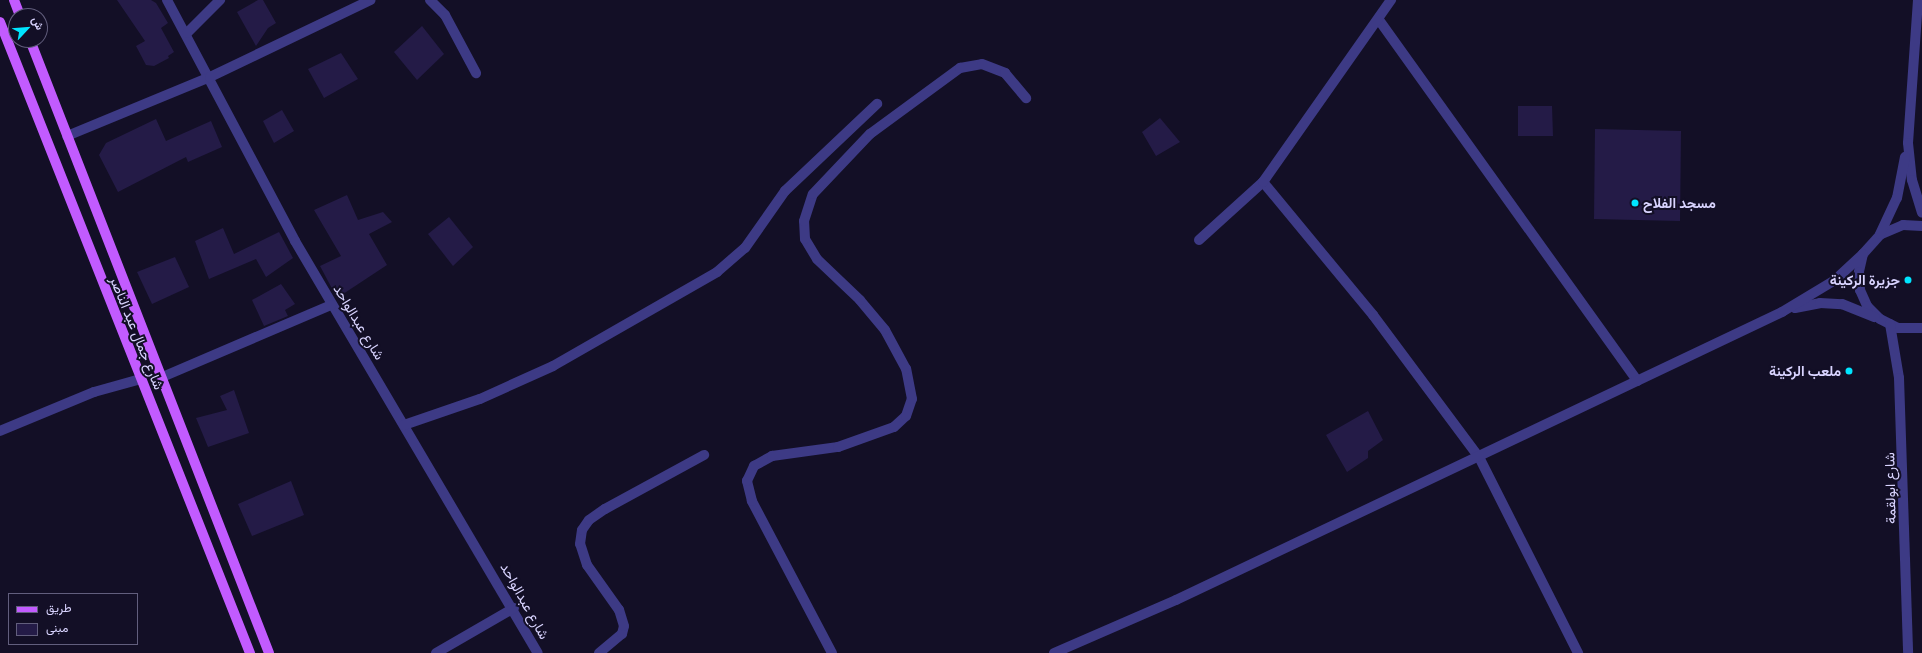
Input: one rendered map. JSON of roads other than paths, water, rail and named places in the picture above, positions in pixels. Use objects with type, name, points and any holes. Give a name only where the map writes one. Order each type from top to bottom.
[{"type":"main road","name":"شارع جمال عبد الناصر","points":[[0,22],[250,653]]},
{"type":"main road","name":"شارع جمال عبد الناصر","points":[[33,48],[268,653]]},
{"type":"street","name":"شارع عبدالواحد","points":[[167,0],[187,33],[332,305],[514,608],[538,653]]},
{"type":"street","points":[[187,33],[220,0]]},
{"type":"street","points":[[68,136],[210,77],[371,0]]},
{"type":"street","points":[[430,0],[445,15],[476,73]]},
{"type":"street","points":[[1199,240],[1263,182],[1391,0]]},
{"type":"street","points":[[1054,653],[1176,600],[1479,457],[1782,312],[1835,280],[1863,254],[1880,235],[1897,198],[1908,143],[1918,0]]},
{"type":"street","points":[[1378,20],[1637,381]]},
{"type":"street","points":[[832,653],[752,501],[747,481],[754,466],[772,456],[838,447],[894,427],[906,416],[912,399],[906,369],[885,330],[860,300],[817,260],[805,239],[804,221],[811,201],[870,134],[960,68],[982,64],[1005,73],[1026,98]]},
{"type":"street","points":[[404,425],[480,399],[554,366],[716,272],[745,248],[769,209],[785,191],[877,104]]},
{"type":"street","points":[[1908,143],[1912,180],[1922,212]]},
{"type":"street","points":[[1263,182],[1373,315],[1479,457],[1578,653]]},
{"type":"street","points":[[1880,235],[1903,225],[1922,226]]},
{"type":"street","points":[[1863,254],[1859,272],[1860,290],[1867,306],[1880,319]]},
{"type":"street","points":[[1782,312],[1820,303],[1842,304],[1898,328],[1922,328]]},
{"type":"street","points":[[160,378],[332,305]]},
{"type":"street","name":"شارع ابولقمة","points":[[1890,324],[1899,378],[1908,653]]},
{"type":"street","points":[[0,431],[94,392],[141,379]]},
{"type":"street","points":[[599,653],[622,634],[624,626],[618,610],[587,565],[580,544],[582,530],[589,520],[605,509],[704,455]]},
{"type":"street","points":[[436,653],[514,608]]},
{"type":"place","name":"مسجد الفلاح","points":[[1635,203]]},
{"type":"place","name":"جزيرة الركينة","points":[[1908,280]]},
{"type":"place","name":"ملعب الركينة","points":[[1849,371]]}]
